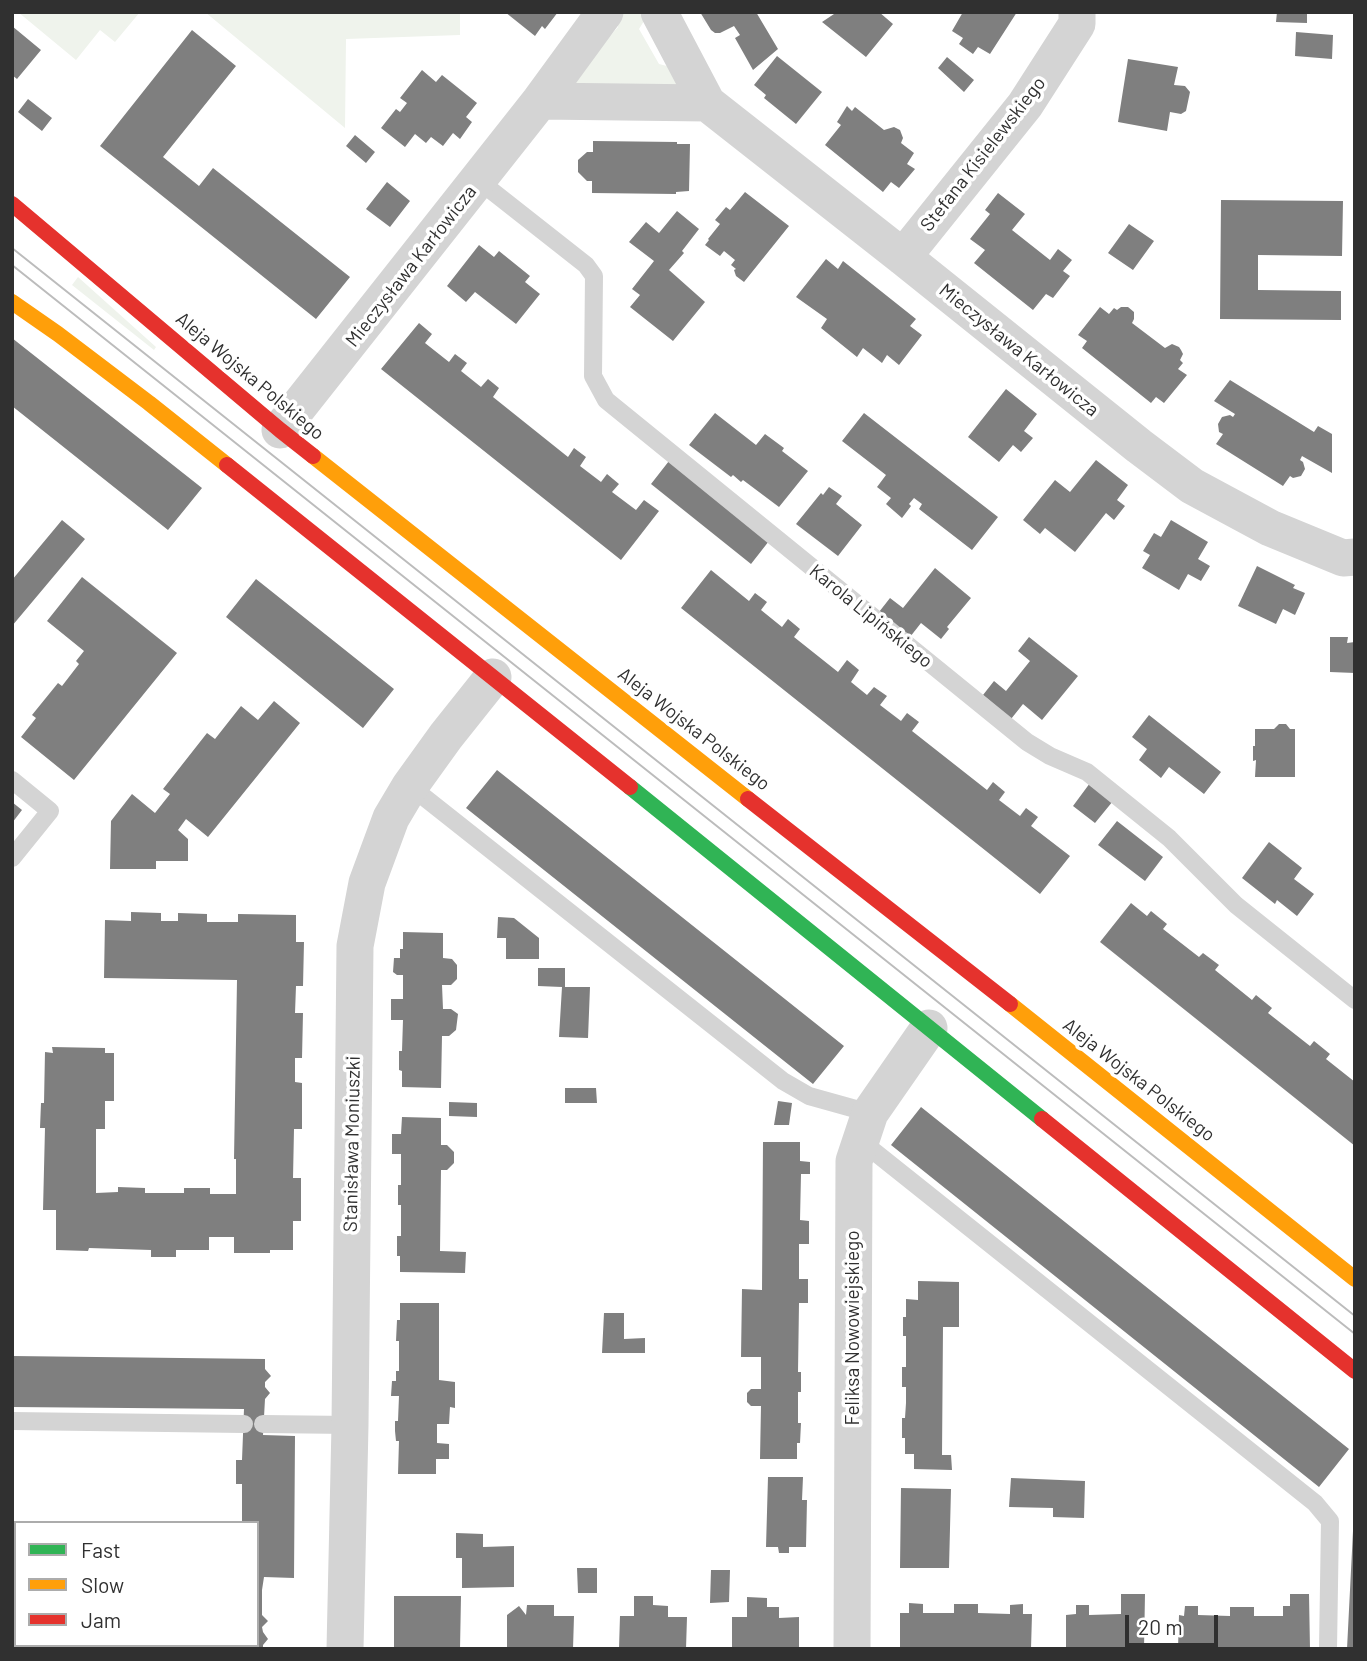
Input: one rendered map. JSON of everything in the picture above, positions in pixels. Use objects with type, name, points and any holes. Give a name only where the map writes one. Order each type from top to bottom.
[{"type":"street","name":"Mieczysława Karłowicza","points":[[280,430],[540,101],[605,12]]},
{"type":"street","name":"Mieczysława Karłowicza","points":[[659,12],[707,103],[1139,446],[1192,486],[1270,528],[1343,558],[1355,557]]},
{"type":"street","name":"Stefana Kisielewskiego","points":[[903,257],[1025,105],[1077,24],[1077,12]]},
{"type":"street","points":[[540,101],[707,103]]},
{"type":"street","name":"Aleja Wojska Polskiego","points":[[12,204],[280,430],[1355,1279]]},
{"type":"street","points":[[12,302],[149,403],[1355,1371]]},
{"type":"street","name":"Stanisława Moniuszki","points":[[345,1649],[355,946],[367,883],[391,818],[446,736],[493,677]]},
{"type":"street","name":"Feliksa Nowowiejskiego","points":[[852,1649],[854,1161],[866,1127],[929,1028]]},
{"type":"lane","name":"Karola Lipińskiego","points":[[478,180],[586,265],[594,276],[593,376],[606,400],[1027,742],[1050,756],[1087,772],[1169,838],[1236,905],[1355,1000]]},
{"type":"lane","points":[[12,780],[51,811],[12,858]]},
{"type":"lane","points":[[410,786],[783,1081],[866,1127],[1315,1503],[1330,1521],[1328,1649]]},
{"type":"lane","points":[[12,1421],[244,1424]]},
{"type":"lane","points":[[263,1424],[350,1425]]},
{"type":"shaded area","points":[[18,12],[140,12],[115,42],[100,30],[76,60]]},
{"type":"shaded area","points":[[205,12],[460,12],[460,35],[346,39],[345,128]]},
{"type":"shaded area","points":[[614,12],[639,12],[644,21],[639,29],[659,64],[671,67],[682,87],[579,96],[568,75],[588,61],[618,27],[612,16]]},
{"type":"shaded area","points":[[78,277],[156,347],[154,350],[72,285]]},
{"type":"building","points":[[505,12],[558,12],[545,29],[542,26],[535,36]]},
{"type":"building","points":[[700,12],[756,12],[778,49],[753,70],[735,38],[740,35],[734,26],[715,33]]},
{"type":"building","points":[[837,12],[879,12],[893,24],[866,57],[822,22]]},
{"type":"building","points":[[963,12],[1017,12],[990,54],[978,47],[973,54],[959,44],[963,38],[952,31]]},
{"type":"building","points":[[1277,12],[1307,12],[1307,23],[1276,22]]},
{"type":"building","points":[[12,26],[41,50],[17,79],[12,75]]},
{"type":"building","points":[[192,30],[236,66],[163,157],[199,186],[213,168],[350,277],[316,319],[100,146]]},
{"type":"building","points":[[1296,32],[1333,35],[1332,59],[1295,56]]},
{"type":"building","points":[[777,56],[822,92],[796,124],[764,98],[766,95],[754,85]]},
{"type":"building","points":[[947,57],[974,80],[964,92],[938,68]]},
{"type":"building","points":[[1128,59],[1178,67],[1174,85],[1185,86],[1190,92],[1186,111],[1181,114],[1170,112],[1167,131],[1118,122]]},
{"type":"building","points":[[422,70],[436,82],[442,75],[477,103],[466,117],[472,122],[460,139],[453,133],[443,146],[431,137],[426,143],[415,134],[405,147],[381,128],[396,109],[400,112],[407,103],[400,98]]},
{"type":"building","points":[[28,99],[52,118],[42,131],[18,112]]},
{"type":"building","points":[[847,106],[852,111],[855,107],[884,130],[894,127],[900,130],[903,138],[901,143],[914,153],[907,164],[915,169],[899,188],[891,182],[883,192],[825,145],[841,125],[837,122]]},
{"type":"building","points":[[355,135],[375,152],[366,163],[346,146]]},
{"type":"building","points":[[593,141],[690,144],[689,191],[676,194],[592,193],[592,181],[587,181],[578,172],[578,160],[587,152],[593,152]]},
{"type":"building","points":[[387,182],[410,201],[390,227],[366,209]]},
{"type":"building","points":[[745,192],[789,226],[744,282],[736,276],[736,269],[731,265],[735,260],[724,251],[720,256],[705,245],[720,224],[715,220],[726,207],[730,210]]},
{"type":"building","points":[[998,193],[1025,214],[1012,230],[1050,260],[1058,249],[1072,260],[1063,271],[1070,276],[1053,298],[1046,294],[1033,310],[974,263],[985,250],[970,239],[990,214],[985,210]]},
{"type":"building","points":[[1221,200],[1343,201],[1342,256],[1258,255],[1258,290],[1341,291],[1341,320],[1220,319]]},
{"type":"building","points":[[677,211],[699,229],[669,270],[705,302],[673,341],[630,307],[640,295],[632,289],[654,261],[629,242],[646,222],[659,233]]},
{"type":"building","points":[[1129,224],[1154,241],[1133,270],[1108,253]]},
{"type":"building","points":[[479,245],[494,257],[499,251],[530,276],[525,282],[540,294],[516,324],[475,292],[466,302],[447,286]]},
{"type":"building","points":[[826,259],[838,269],[843,261],[916,319],[910,326],[922,335],[899,365],[887,355],[882,363],[863,348],[857,357],[821,328],[827,319],[796,297]]},
{"type":"building","points":[[1100,307],[1109,314],[1114,308],[1117,310],[1128,307],[1134,312],[1132,323],[1165,348],[1172,344],[1181,350],[1183,354],[1180,360],[1183,363],[1178,369],[1187,375],[1164,403],[1156,397],[1151,403],[1082,348],[1087,341],[1078,335]]},
{"type":"building","points":[[419,323],[432,334],[425,343],[449,362],[455,354],[467,363],[461,371],[481,387],[488,379],[499,388],[493,397],[568,457],[574,448],[586,457],[580,466],[601,482],[607,474],[619,484],[612,492],[636,510],[644,500],[659,511],[621,560],[381,369]]},
{"type":"building","points":[[12,338],[202,488],[168,530],[12,406]]},
{"type":"building","points":[[1230,380],[1314,432],[1318,426],[1332,434],[1332,473],[1302,456],[1300,460],[1305,469],[1301,476],[1290,476],[1283,486],[1216,444],[1223,434],[1219,432],[1218,424],[1222,417],[1233,417],[1235,414],[1214,401]]},
{"type":"building","points":[[1006,389],[1037,414],[1024,431],[1033,438],[1021,452],[1013,445],[999,462],[968,437]]},
{"type":"building","points":[[715,413],[756,445],[765,434],[808,471],[779,507],[743,480],[741,482],[733,475],[731,477],[689,445]]},
{"type":"building","points":[[864,413],[998,517],[972,550],[919,509],[922,504],[914,498],[902,518],[886,504],[891,498],[877,487],[886,475],[842,441]]},
{"type":"building","points":[[1096,460],[1128,485],[1117,500],[1125,506],[1114,520],[1106,513],[1075,552],[1045,528],[1040,534],[1023,520],[1055,480],[1070,492]]},
{"type":"building","points":[[669,461],[769,541],[751,564],[651,484]]},
{"type":"building","points":[[829,487],[842,496],[836,504],[862,525],[838,556],[796,524]]},
{"type":"building","points":[[62,520],[85,539],[12,626],[12,580]]},
{"type":"building","points":[[1171,520],[1208,542],[1198,559],[1210,566],[1201,581],[1188,574],[1179,590],[1142,568],[1150,555],[1143,551],[1154,533],[1161,537]]},
{"type":"building","points":[[1257,566],[1305,593],[1295,615],[1283,609],[1276,624],[1238,606]]},
{"type":"building","points":[[935,568],[971,598],[947,627],[949,629],[941,639],[921,623],[910,637],[879,612],[890,598],[903,608]]},
{"type":"building","points":[[711,570],[749,601],[755,593],[767,602],[761,610],[782,627],[788,619],[800,629],[794,637],[838,672],[847,660],[859,670],[851,682],[867,695],[874,687],[887,696],[880,705],[901,721],[907,713],[919,722],[912,731],[987,790],[993,782],[1005,792],[999,800],[1020,816],[1026,808],[1038,817],[1031,826],[1070,856],[1040,894],[681,608]]},
{"type":"building","points":[[82,577],[177,653],[74,780],[21,737],[36,718],[32,715],[58,683],[62,686],[79,664],[76,661],[84,651],[47,621]]},
{"type":"building","points":[[256,579],[394,689],[363,728],[226,617]]},
{"type":"building","points":[[1029,637],[1078,676],[1042,720],[1023,704],[1011,719],[983,695],[994,681],[1006,691],[1030,661],[1018,651]]},
{"type":"building","points":[[1330,637],[1348,637],[1347,643],[1355,642],[1355,673],[1330,672]]},
{"type":"building","points":[[274,701],[300,723],[208,837],[186,819],[178,830],[188,839],[188,861],[156,861],[156,869],[110,869],[111,821],[132,794],[155,813],[170,794],[163,789],[207,733],[215,739],[241,706],[258,720]]},
{"type":"building","points":[[1149,715],[1221,772],[1204,794],[1169,767],[1161,778],[1139,760],[1147,749],[1132,737]]},
{"type":"building","points":[[1279,724],[1295,729],[1295,777],[1255,777],[1255,729],[1274,729]]},
{"type":"building","points":[[497,770],[844,1046],[813,1084],[466,808]]},
{"type":"building","points":[[1090,783],[1113,801],[1095,823],[1073,806]]},
{"type":"building","points":[[12,802],[22,810],[12,823]]},
{"type":"building","points":[[1117,821],[1163,857],[1145,881],[1098,845]]},
{"type":"building","points":[[1269,842],[1302,868],[1294,879],[1314,894],[1297,916],[1277,900],[1275,904],[1242,878]]},
{"type":"building","points":[[1131,903],[1147,916],[1151,911],[1167,924],[1163,929],[1199,957],[1203,953],[1219,965],[1215,970],[1252,1000],[1256,995],[1272,1008],[1268,1013],[1310,1046],[1314,1041],[1330,1054],[1326,1059],[1355,1082],[1355,1146],[1100,942]]},
{"type":"building","points":[[131,912],[161,913],[161,921],[178,921],[178,913],[207,914],[207,922],[238,922],[238,914],[296,915],[296,942],[304,942],[303,986],[296,986],[295,1013],[303,1013],[302,1058],[295,1058],[295,1082],[302,1083],[302,1129],[294,1129],[293,1178],[301,1178],[301,1221],[293,1221],[293,1250],[234,1253],[234,1237],[209,1237],[209,1250],[176,1250],[176,1257],[151,1257],[151,1250],[56,1250],[56,1210],[43,1210],[45,1128],[40,1128],[41,1103],[44,1103],[45,1052],[53,1053],[52,1047],[105,1048],[105,1053],[114,1053],[114,1101],[105,1101],[105,1129],[96,1129],[96,1193],[118,1192],[118,1187],[145,1188],[145,1193],[184,1193],[184,1188],[210,1188],[210,1194],[236,1194],[234,1159],[237,980],[104,978],[105,920],[131,921]]},
{"type":"building","points":[[498,917],[514,918],[539,938],[539,959],[506,959],[506,938],[497,938]]},
{"type":"building","points":[[403,932],[443,933],[443,958],[452,959],[457,965],[457,979],[451,985],[442,985],[443,1009],[451,1009],[458,1014],[456,1030],[449,1036],[442,1036],[441,1088],[402,1087],[399,1051],[402,1051],[403,1020],[391,1020],[391,999],[403,999],[403,975],[393,972],[394,958],[400,958],[400,949],[403,949]]},
{"type":"building","points":[[538,968],[565,968],[565,987],[590,987],[588,1038],[559,1037],[562,987],[538,986]]},
{"type":"building","points":[[565,1088],[596,1088],[597,1103],[565,1103]]},
{"type":"building","points":[[778,1101],[792,1103],[789,1125],[774,1125]]},
{"type":"building","points":[[449,1102],[477,1103],[477,1117],[449,1116]]},
{"type":"building","points":[[921,1107],[1349,1449],[1319,1487],[891,1145]]},
{"type":"building","points":[[402,1117],[441,1118],[441,1145],[447,1145],[454,1152],[454,1163],[447,1170],[441,1170],[440,1251],[466,1252],[465,1273],[400,1272],[397,1236],[401,1236],[398,1185],[401,1185],[401,1154],[392,1154],[392,1134],[401,1134]]},
{"type":"building","points":[[763,1142],[800,1142],[800,1161],[810,1162],[810,1174],[801,1174],[800,1220],[809,1221],[809,1244],[799,1244],[799,1279],[808,1279],[808,1303],[799,1303],[798,1372],[801,1372],[801,1392],[798,1392],[798,1423],[801,1423],[797,1459],[760,1459],[761,1406],[751,1406],[747,1402],[747,1393],[751,1389],[761,1389],[761,1357],[741,1357],[742,1289],[762,1290]]},
{"type":"building","points":[[918,1281],[959,1282],[959,1327],[943,1327],[942,1455],[951,1455],[952,1470],[914,1469],[914,1454],[905,1454],[905,1438],[902,1438],[902,1418],[905,1418],[906,1403],[906,1387],[902,1387],[902,1367],[906,1367],[903,1317],[906,1317],[906,1299],[918,1300]]},
{"type":"building","points":[[400,1303],[439,1303],[439,1380],[455,1382],[455,1408],[450,1407],[449,1424],[437,1424],[437,1443],[449,1444],[449,1459],[436,1459],[436,1474],[398,1474],[399,1441],[396,1441],[395,1421],[398,1421],[399,1396],[391,1396],[392,1381],[396,1381],[396,1371],[399,1371],[399,1341],[396,1341]]},
{"type":"building","points":[[604,1313],[624,1313],[624,1339],[645,1338],[645,1353],[602,1353]]},
{"type":"building","points":[[12,1356],[265,1359],[265,1369],[271,1376],[265,1382],[270,1393],[265,1399],[263,1435],[295,1436],[294,1578],[264,1577],[262,1615],[268,1621],[262,1627],[268,1639],[263,1649],[12,1649],[12,1602],[14,1647],[259,1647],[259,1521],[242,1521],[242,1484],[236,1484],[236,1460],[242,1460],[244,1409],[12,1407]]},
{"type":"building","points":[[768,1477],[803,1477],[802,1500],[807,1500],[806,1547],[789,1547],[789,1553],[779,1553],[778,1547],[766,1547]]},
{"type":"building","points":[[1011,1478],[1085,1481],[1084,1518],[1053,1517],[1053,1508],[1009,1507]]},
{"type":"building","points":[[901,1488],[951,1489],[949,1568],[900,1568]]},
{"type":"building","points":[[1353,1531],[1355,1649],[1347,1649]]},
{"type":"building","points":[[456,1533],[483,1534],[483,1547],[514,1546],[514,1587],[462,1588],[462,1558],[456,1558]]},
{"type":"building","points":[[577,1568],[597,1568],[597,1593],[578,1593]]},
{"type":"building","points":[[711,1570],[730,1570],[729,1602],[710,1603]]},
{"type":"building","points":[[1121,1594],[1145,1594],[1144,1649],[1066,1649],[1066,1615],[1076,1614],[1076,1605],[1089,1605],[1089,1615],[1121,1614]]},
{"type":"building","points":[[1290,1594],[1309,1594],[1310,1649],[1178,1649],[1179,1615],[1184,1616],[1185,1606],[1198,1606],[1198,1615],[1230,1616],[1230,1607],[1254,1607],[1254,1616],[1283,1616],[1283,1606],[1290,1606]]},
{"type":"building","points":[[394,1596],[461,1596],[460,1649],[394,1649]]},
{"type":"building","points":[[634,1596],[653,1596],[653,1605],[668,1606],[668,1617],[687,1617],[686,1649],[619,1649],[620,1616],[634,1616]]},
{"type":"building","points":[[747,1597],[767,1598],[767,1607],[779,1607],[779,1618],[799,1617],[799,1649],[732,1649],[732,1617],[747,1617]]},
{"type":"building","points":[[909,1603],[923,1604],[923,1613],[954,1613],[954,1604],[978,1604],[978,1613],[1010,1614],[1010,1605],[1023,1604],[1023,1614],[1032,1614],[1031,1649],[900,1649],[900,1613],[909,1613]]},
{"type":"building","points":[[527,1605],[554,1605],[554,1616],[574,1616],[573,1649],[507,1649],[507,1615],[519,1606],[526,1615]]},
{"type":"tram line","points":[[12,248],[1355,1316]]},
{"type":"tram line","points":[[12,265],[1355,1334]]},
{"type":"traffic: fast","points":[[630,787],[1042,1119]]},
{"type":"traffic: slow","points":[[12,302],[58,334],[227,465]]},
{"type":"traffic: slow","points":[[313,456],[748,799]]},
{"type":"traffic: slow","points":[[1010,1004],[1355,1279]]},
{"type":"traffic: jam","points":[[12,204],[313,456]]},
{"type":"traffic: jam","points":[[227,465],[630,787]]},
{"type":"traffic: jam","points":[[748,799],[1010,1004]]},
{"type":"traffic: jam","points":[[1042,1119],[1355,1371]]}]
